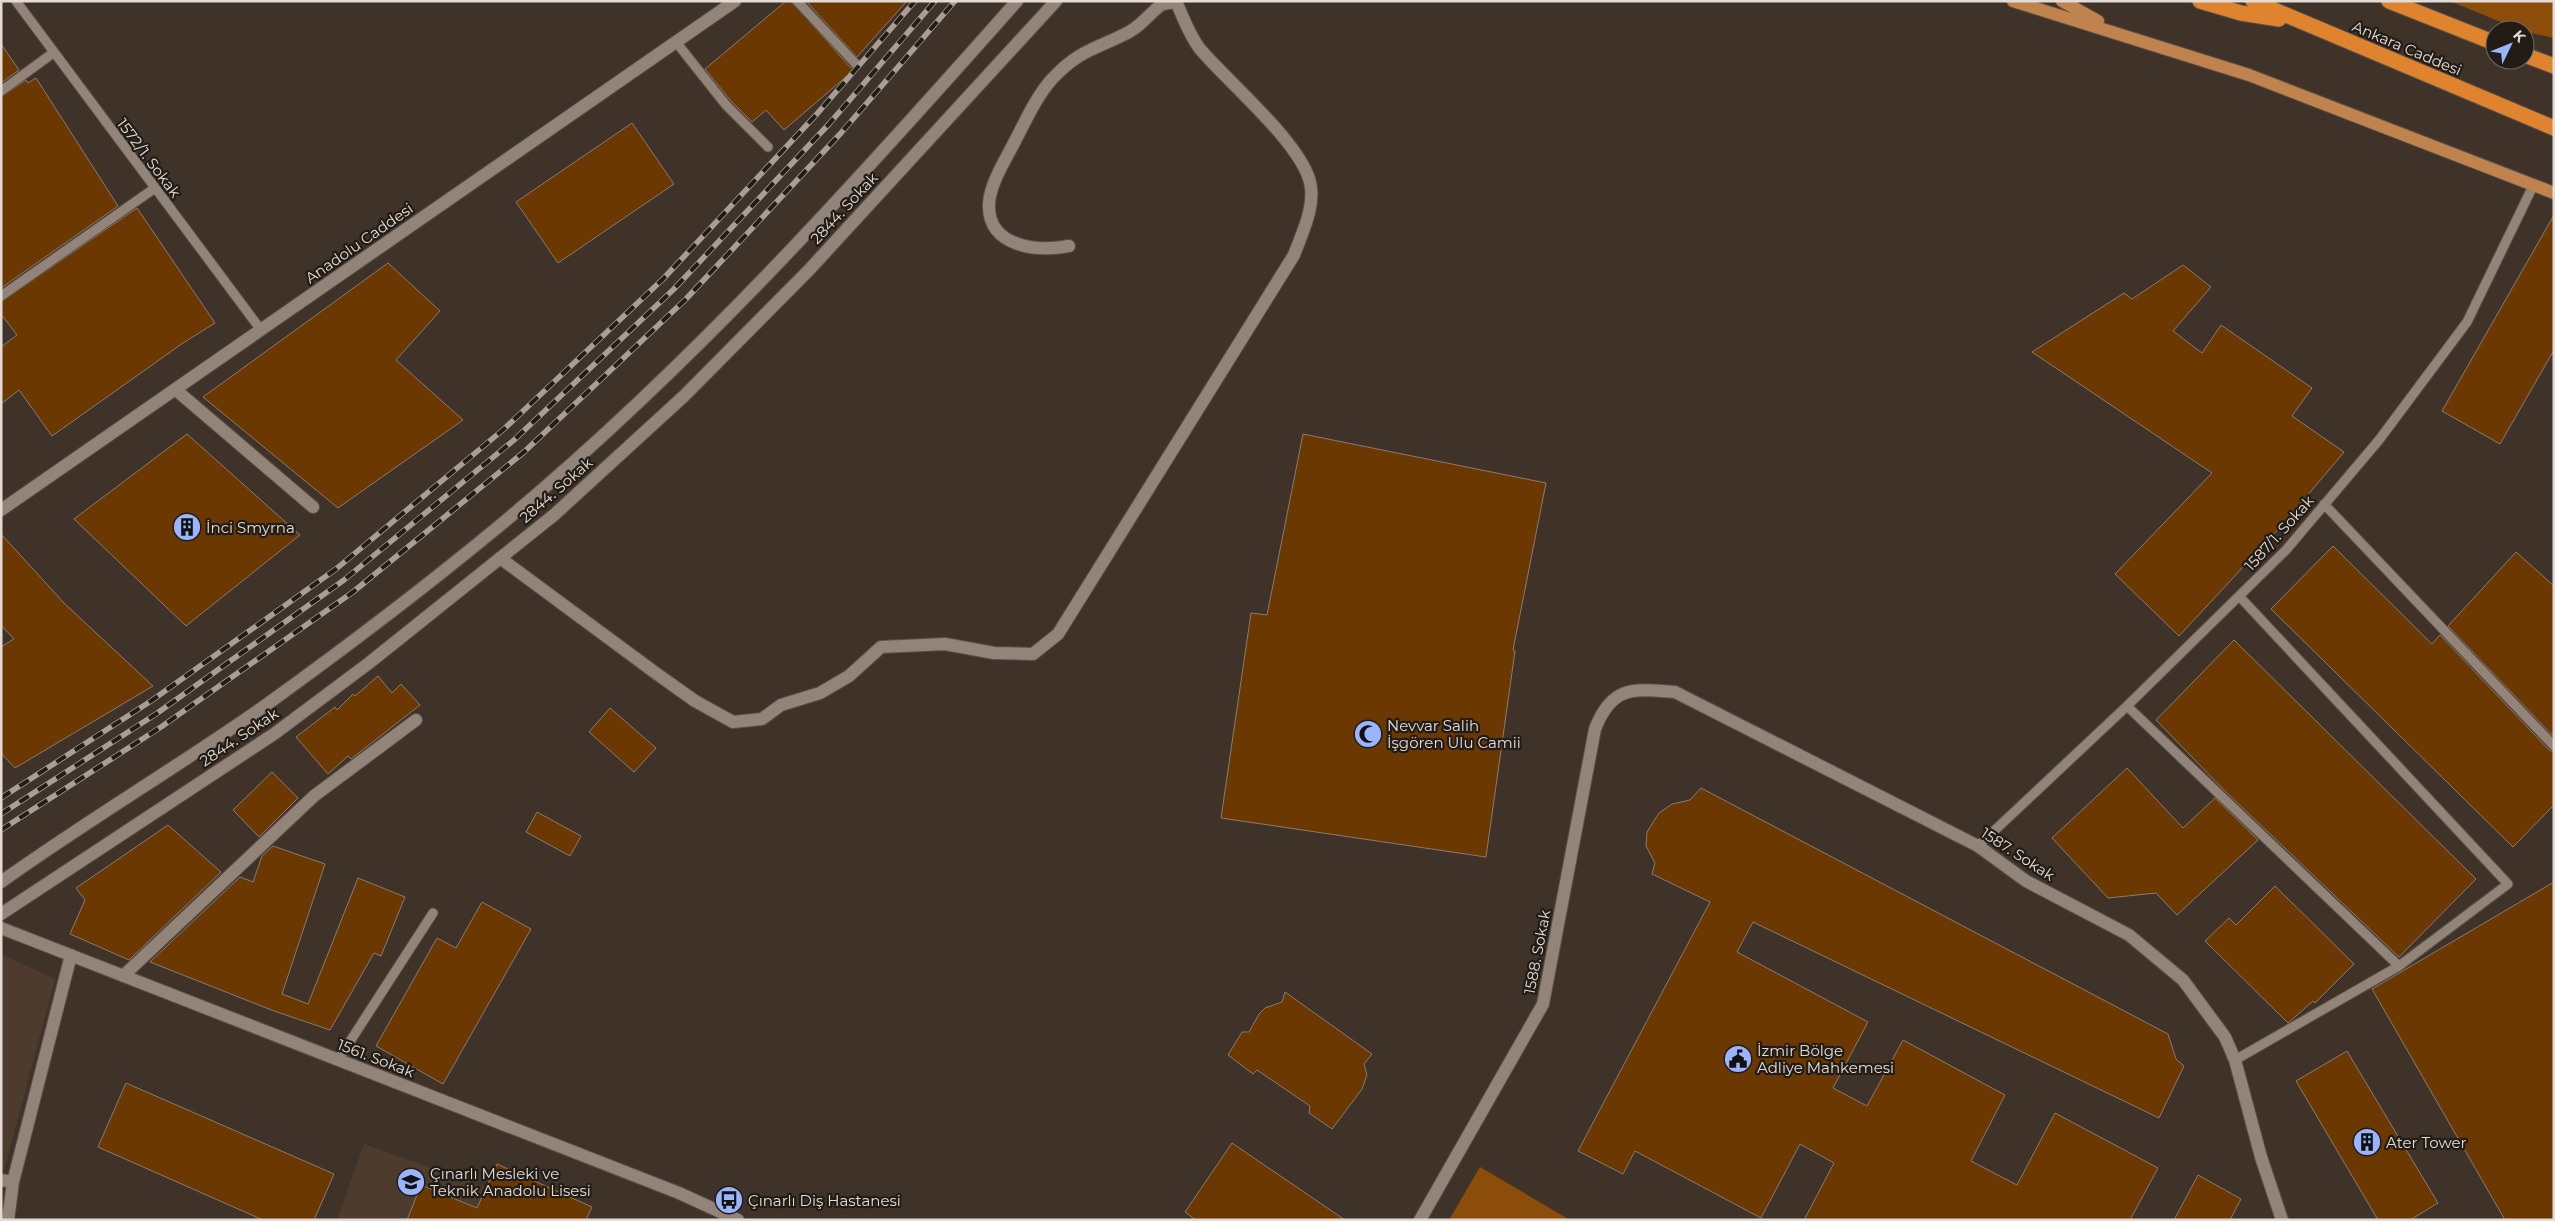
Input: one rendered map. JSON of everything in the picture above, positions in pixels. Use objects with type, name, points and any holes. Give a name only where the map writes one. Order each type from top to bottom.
[{"type":"highway","points":[[2200,1],[2241,13],[2303,23]]},
{"type":"highway","points":[[2253,1],[2303,23]]},
{"type":"highway","points":[[2389,1],[2485,39]]},
{"type":"highway","name":"Ankara Caddesi","points":[[2303,23],[2554,128]]},
{"type":"highway","points":[[2535,59],[2550,64]]},
{"type":"main road","points":[[2012,1],[2122,34]]},
{"type":"main road","points":[[2062,1],[2122,34],[2145,44],[2249,75],[2554,193]]},
{"type":"street","name":"Anadolu Caddesi","points":[[1,510],[735,1]]},
{"type":"street","name":"2844. Sokak","points":[[1,882],[264,706],[394,610],[500,526],[598,439],[706,337],[831,206],[1017,1]]},
{"type":"street","name":"2844. Sokak","points":[[1,914],[274,734],[369,663],[554,515],[691,389],[809,270],[1056,1]]},
{"type":"street","points":[[500,558],[695,701],[732,722],[762,719],[781,705],[820,693],[849,676],[881,647],[945,644],[994,653],[1033,654],[1058,634],[1294,256],[1310,207],[1310,182],[1297,156],[1266,119],[1199,47],[1176,2],[1162,5],[1149,18],[1130,32],[1095,46],[1069,63],[1051,80],[1035,103],[999,172],[989,203],[992,226],[1007,241],[1033,248],[1069,246]]},
{"type":"street","points":[[176,390],[313,507]]},
{"type":"street","name":"1587. Sokak","points":[[1613,697],[1640,689],[1676,692],[1978,846],[2026,881],[2129,935],[2183,980],[2225,1037],[2234,1060],[2261,1157],[2282,1220]]},
{"type":"street","name":"1588. Sokak","points":[[1420,1220],[1543,1004],[1595,729],[1601,714],[1613,697]]},
{"type":"street","points":[[123,976],[314,796],[416,720]]},
{"type":"street","name":"1561. Sokak","points":[[1,928],[679,1194],[738,1220]]},
{"type":"street","points":[[8,1220],[7,1181],[70,956]]},
{"type":"lane","name":"1572/1. Sokak","points":[[16,1],[53,54],[261,330]]},
{"type":"lane","points":[[797,1],[855,64]]},
{"type":"lane","points":[[676,42],[726,105],[768,147]]},
{"type":"lane","points":[[1,91],[53,54]]},
{"type":"lane","name":"1587/1. Sokak","points":[[1978,846],[2127,706],[2286,550],[2379,440],[2467,322],[2533,186]]},
{"type":"lane","points":[[1,296],[155,188]]},
{"type":"lane","points":[[2324,504],[2554,746]]},
{"type":"lane","points":[[2234,1060],[2399,966],[2508,884],[2239,596]]},
{"type":"lane","points":[[2127,706],[2399,966]]},
{"type":"lane","points":[[338,1060],[433,913]]},
{"type":"shaded area","points":[[2450,1],[2554,1],[2554,38],[2535,34],[2535,20],[2496,20]]},
{"type":"shaded area","points":[[1,954],[55,979],[4,1171],[1,1171]]},
{"type":"shaded area","name":"Çınarlı Mesleki ve Teknik Anadolu Lisesi","points":[[364,1144],[578,1220],[337,1220]]},
{"type":"shaded area","points":[[1480,1167],[1570,1220],[1449,1220]]},
{"type":"building","points":[[786,1],[791,1],[850,67],[855,69],[784,130],[766,110],[752,122],[731,101],[705,69]]},
{"type":"building","points":[[806,1],[907,1],[857,57]]},
{"type":"building","points":[[1,44],[19,70],[1,83]]},
{"type":"building","points":[[36,78],[118,206],[1,288],[1,97],[26,80],[28,83]]},
{"type":"building","points":[[632,123],[674,184],[558,263],[516,202]]},
{"type":"building","points":[[137,208],[215,323],[183,343],[52,436],[19,390],[1,404],[1,347],[17,335],[1,314],[1,302]]},
{"type":"building","points":[[2554,215],[2554,350],[2500,444],[2442,411]]},
{"type":"building","points":[[388,263],[440,311],[396,360],[463,420],[338,508],[203,397]]},
{"type":"building","points":[[2183,265],[2211,287],[2173,331],[2202,353],[2221,325],[2312,388],[2292,416],[2344,452],[2285,522],[2179,636],[2115,574],[2212,473],[2032,352],[2124,293],[2132,299]]},
{"type":"building","name":"İnci Smyrna","points":[[187,434],[300,535],[186,626],[74,519]]},
{"type":"building","points":[[1303,434],[1546,483],[1513,650],[1515,651],[1486,857],[1221,818],[1251,613],[1267,615]]},
{"type":"building","points":[[1,534],[65,604],[153,686],[15,768],[1,753],[1,647],[14,639],[1,625]]},
{"type":"building","points":[[2333,546],[2432,644],[2440,635],[2549,750],[2554,752],[2554,805],[2513,847],[2271,609]]},
{"type":"building","points":[[2516,552],[2554,586],[2554,737],[2448,626]]},
{"type":"building","points":[[2234,640],[2476,879],[2399,957],[2224,790],[2156,720]]},
{"type":"building","points":[[378,676],[392,693],[401,684],[420,705],[351,759],[348,756],[328,774],[296,737],[335,707],[337,710],[353,694],[355,696]]},
{"type":"building","points":[[610,708],[656,748],[634,772],[589,732]]},
{"type":"building","points":[[2127,768],[2183,828],[2215,798],[2258,840],[2177,915],[2156,893],[2108,898],[2052,838]]},
{"type":"building","points":[[272,772],[298,798],[259,837],[233,810]]},
{"type":"building","points":[[1701,788],[2168,1034],[2176,1059],[2184,1066],[2159,1118],[1753,922],[1737,952],[1868,1022],[1833,1088],[1867,1106],[1903,1040],[2005,1095],[1971,1161],[2017,1185],[2055,1113],[2158,1168],[2130,1220],[1804,1220],[1834,1163],[1800,1144],[1761,1218],[1635,1151],[1623,1174],[1578,1151],[1710,902],[1652,874],[1655,863],[1646,846],[1647,832],[1659,813],[1672,804],[1690,800]]},
{"type":"building","points":[[537,812],[581,836],[570,856],[526,832]]},
{"type":"building","points":[[168,825],[221,872],[129,960],[70,934],[85,900],[76,888]]},
{"type":"building","points":[[273,846],[325,864],[282,994],[308,1004],[358,878],[405,897],[381,956],[374,953],[330,1030],[274,1011],[150,962],[240,877],[253,882],[262,856]]},
{"type":"building","points":[[2554,882],[2554,1220],[2505,1220],[2372,989]]},
{"type":"building","points":[[2275,886],[2354,964],[2315,1003],[2313,1001],[2288,1023],[2205,941],[2229,918],[2236,925]]},
{"type":"building","points":[[482,902],[531,929],[443,1084],[376,1046],[437,938],[456,948]]},
{"type":"building","points":[[1285,992],[1372,1054],[1364,1064],[1367,1075],[1362,1089],[1332,1129],[1309,1113],[1310,1106],[1257,1070],[1253,1074],[1228,1055],[1242,1032],[1249,1032],[1259,1014],[1265,1008],[1282,1002]]},
{"type":"building","name":"Ater Tower","points":[[2347,1051],[2438,1203],[2410,1220],[2378,1220],[2296,1081]]},
{"type":"building","points":[[126,1083],[334,1174],[314,1220],[263,1220],[98,1147]]},
{"type":"building","points":[[1232,1143],[1345,1220],[1196,1220],[1185,1212]]},
{"type":"building","points":[[497,1164],[592,1207],[586,1220],[407,1220],[421,1185],[477,1208]]},
{"type":"building","points":[[2198,1175],[2241,1199],[2230,1220],[2174,1220]]},
{"type":"railway","points":[[1,798],[151,701],[336,569],[504,429],[663,279],[816,115],[915,1]]},
{"type":"railway","points":[[1,814],[156,714],[344,580],[514,440],[674,289],[829,124],[935,1]]},
{"type":"railway","points":[[1,830],[161,727],[353,592],[524,452],[686,299],[841,133],[955,1]]},
{"type":"place","name":"İnci Smyrna","points":[[187,527]]},
{"type":"place","name":"Nevvar Salih İşgören Ulu Camii","points":[[1368,734]]},
{"type":"place","name":"İzmir Bölge Adliye Mahkemesi","points":[[1738,1059]]},
{"type":"place","name":"Ater Tower","points":[[2367,1142]]},
{"type":"place","name":"Çınarlı Mesleki ve Teknik Anadolu Lisesi","points":[[411,1182]]},
{"type":"place","name":"Çınarlı Diş Hastanesi","points":[[729,1200]]}]
